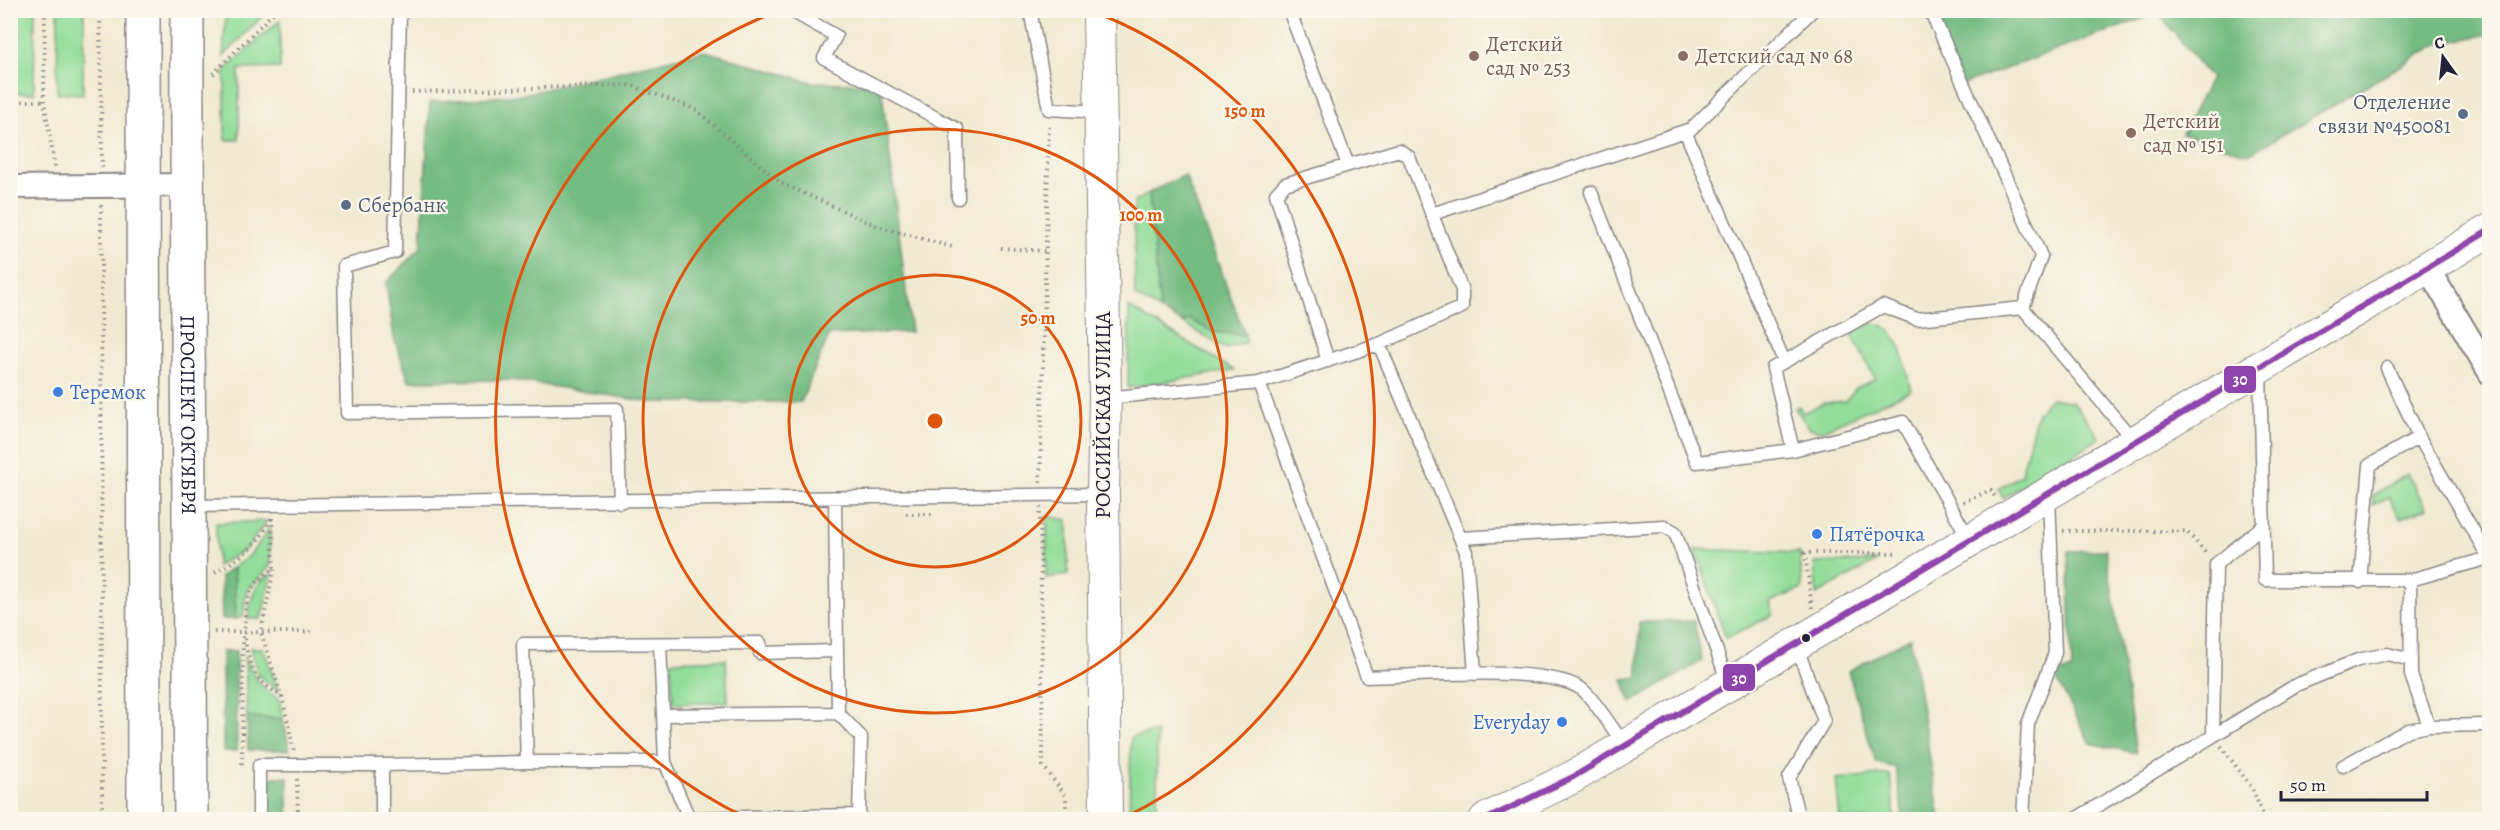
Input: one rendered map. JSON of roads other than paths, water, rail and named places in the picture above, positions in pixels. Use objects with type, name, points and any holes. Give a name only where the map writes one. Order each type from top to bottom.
[{"type":"main road","points":[[143,10],[144,819]]},
{"type":"main road","name":"ПРОСПЕКТ ОКТЯБРЯ","points":[[187,10],[185,185],[190,506],[191,819]]},
{"type":"main road","points":[[143,376],[188,376]]},
{"type":"street","name":"РОССИЙСКАЯ УЛИЦА","points":[[1099,10],[1105,398],[1103,494],[1106,819]]},
{"type":"street","points":[[10,187],[185,185]]},
{"type":"street","points":[[1485,819],[1573,777],[2490,230]]},
{"type":"street","points":[[2427,267],[2490,373]]},
{"type":"lane","points":[[400,10],[395,252],[344,266],[347,413],[617,409],[620,502]]},
{"type":"lane","points":[[790,10],[836,36],[824,58],[957,129],[958,198]]},
{"type":"lane","points":[[1030,10],[1049,109],[1100,112]]},
{"type":"lane","points":[[1289,10],[1348,165]]},
{"type":"lane","points":[[1432,214],[1691,129],[1813,10]]},
{"type":"lane","points":[[1930,10],[2041,256],[2023,308]]},
{"type":"lane","points":[[1685,131],[1785,361]]},
{"type":"lane","points":[[1105,398],[1259,383],[1328,361],[1379,344],[1462,307],[1462,290],[1432,214],[1409,157],[1399,150],[1285,184],[1275,194],[1328,361]]},
{"type":"lane","points":[[1591,192],[1697,462],[1793,450],[1903,422],[1970,540]]},
{"type":"lane","points":[[1793,450],[1773,368],[1882,306],[1917,319],[2023,308]]},
{"type":"lane","points":[[2023,308],[2134,442]]},
{"type":"lane","points":[[1379,344],[1466,552],[1475,674]]},
{"type":"lane","points":[[2260,367],[2265,580],[2360,582],[2410,580],[2489,558],[2419,437],[2387,368]]},
{"type":"lane","points":[[1259,383],[1367,677],[1475,674],[1555,677],[1582,689],[1625,746]]},
{"type":"lane","points":[[2360,582],[2370,465],[2419,437]]},
{"type":"lane","points":[[2023,819],[2028,724],[2055,653],[2049,493]]},
{"type":"lane","points":[[190,506],[1103,494]]},
{"type":"lane","points":[[660,644],[665,762],[688,818],[859,815],[861,737],[838,713],[835,498]]},
{"type":"lane","points":[[2213,736],[2216,564],[2264,525]]},
{"type":"lane","points":[[1461,538],[1664,526],[1675,532],[1728,685]]},
{"type":"lane","points":[[2410,580],[2411,675],[2429,726]]},
{"type":"lane","points":[[527,762],[523,644],[760,644],[760,653],[837,651]]},
{"type":"lane","points":[[1796,645],[1824,721],[1789,778],[1799,819]]},
{"type":"lane","points":[[2074,819],[2296,685],[2358,660],[2387,654],[2411,660]]},
{"type":"lane","points":[[663,715],[838,713]]},
{"type":"lane","points":[[2343,766],[2408,730],[2429,726],[2490,725]]},
{"type":"lane","points":[[259,819],[259,765],[665,762]]},
{"type":"lane","points":[[382,765],[382,819]]},
{"type":"place","name":"Детский сад № 253","points":[[1474,56]]},
{"type":"place","name":"Детский сад № 68","points":[[1683,56]]},
{"type":"place","name":"Отделение связи №450081","points":[[2463,114]]},
{"type":"place","name":"Детский сад № 151","points":[[2131,133]]},
{"type":"place","name":"Сбербанк","points":[[346,205]]},
{"type":"place","name":"Теремок","points":[[58,392]]},
{"type":"place","name":"Пятёрочка","points":[[1817,534]]},
{"type":"place","name":"Everyday","points":[[1562,722]]}]
